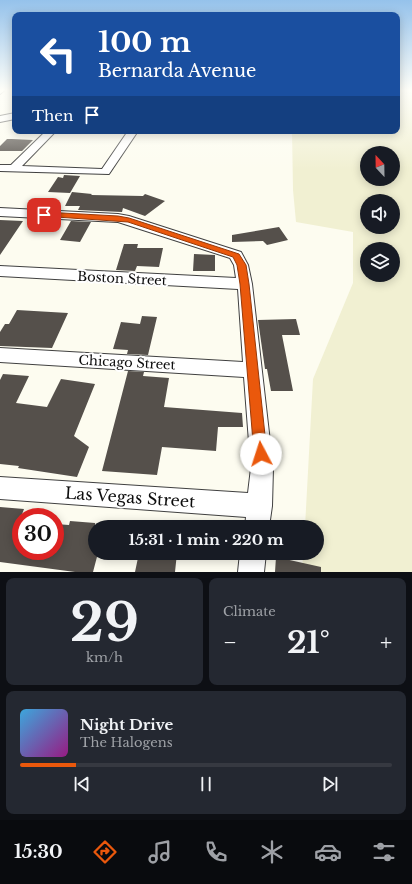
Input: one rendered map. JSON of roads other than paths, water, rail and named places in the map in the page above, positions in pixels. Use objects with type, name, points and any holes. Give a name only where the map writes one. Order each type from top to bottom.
[{"type":"street","points":[[0,119],[12,117]]},
{"type":"street","points":[[14,168],[48,134]]},
{"type":"street","points":[[0,168],[105,172],[131,134]]},
{"type":"street","points":[[0,212],[118,218],[129,220],[236,255],[241,265],[245,284],[262,468],[258,516]]},
{"type":"street","name":"Boston Street","points":[[0,271],[245,284]]},
{"type":"street","name":"Chicago Street","points":[[0,355],[253,370]]},
{"type":"street","name":"Las Vegas Street","points":[[0,488],[258,516]]},
{"type":"street","points":[[251,572],[252,560]]}]
